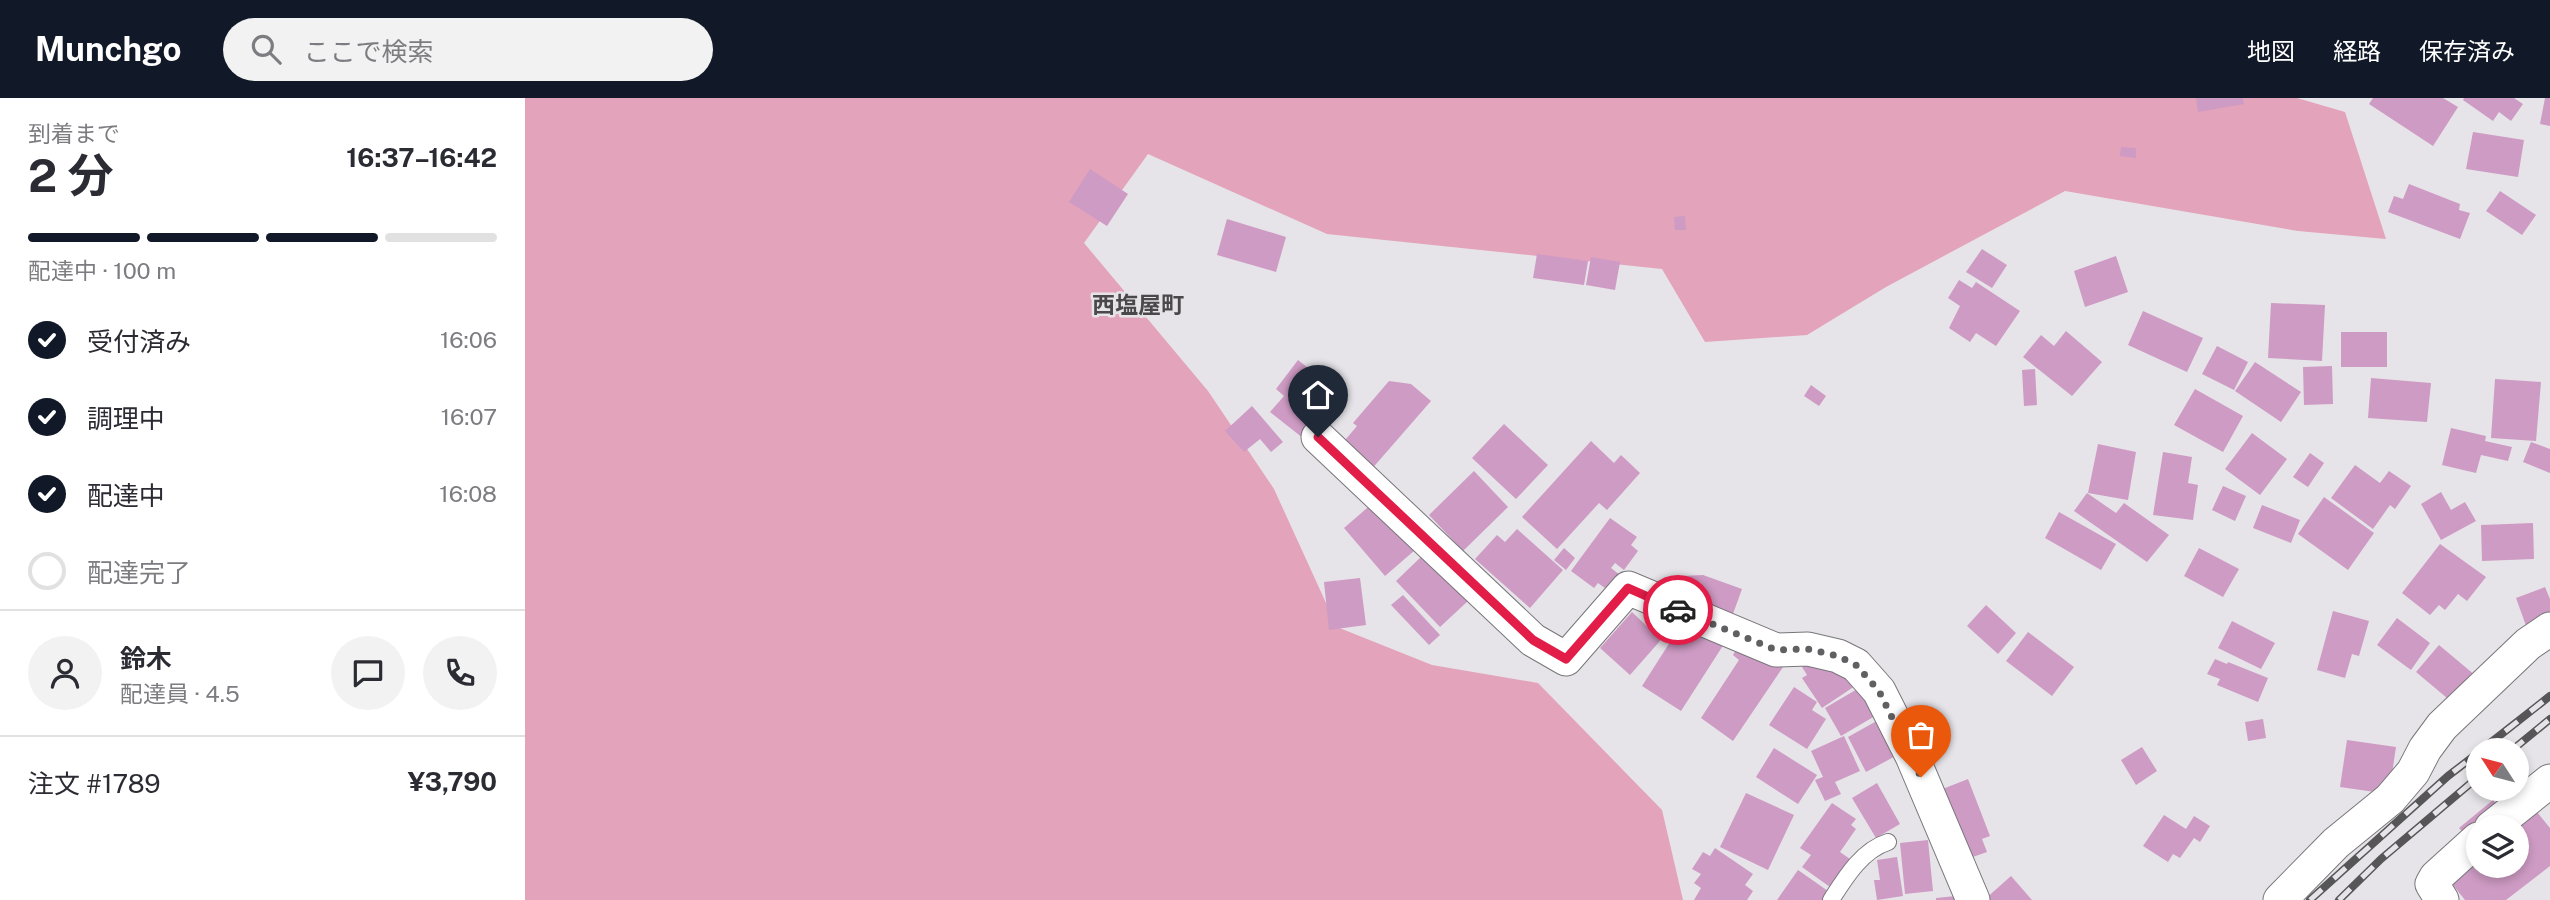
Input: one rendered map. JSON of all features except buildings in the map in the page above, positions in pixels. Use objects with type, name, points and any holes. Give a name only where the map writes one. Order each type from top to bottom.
[{"type":"street","points":[[1318,437],[1533,640],[1566,659],[1628,588],[1776,650],[1808,649],[1838,656],[1856,665],[1879,691],[1912,756],[1973,900]]},
{"type":"street","points":[[2280,900],[2336,843],[2390,799],[2413,772],[2425,749],[2442,726],[2528,644],[2550,629]]},
{"type":"street","points":[[2507,815],[2550,781]]},
{"type":"street","points":[[2442,900],[2432,884],[2436,877],[2466,850]]},
{"type":"lane","points":[[1831,900],[1867,853],[1888,842]]},
{"type":"shaded area","points":[[525,98],[2297,98],[2345,112],[2386,239],[2298,231],[2065,191],[1886,287],[1807,335],[1705,342],[1662,269],[1327,234],[1148,154],[1084,243],[1208,391],[1274,489],[1337,627],[1432,665],[1538,683],[1662,810],[1683,900],[525,900]]},
{"type":"railway","points":[[2497,738],[2550,696]]},
{"type":"railway","points":[[2527,738],[2550,719]]},
{"type":"railway","points":[[2310,900],[2466,762]]},
{"type":"railway","points":[[2339,900],[2381,859],[2466,787]]},
{"type":"way so far","points":[[1678,610],[1776,650],[1808,649],[1838,656],[1856,665],[1879,691],[1921,777]]},
{"type":"district","name":"西塩屋町","points":[[1138,304]]},
{"type":"route","points":[[1318,437],[1533,640],[1566,659],[1628,588],[1678,610]]}]
